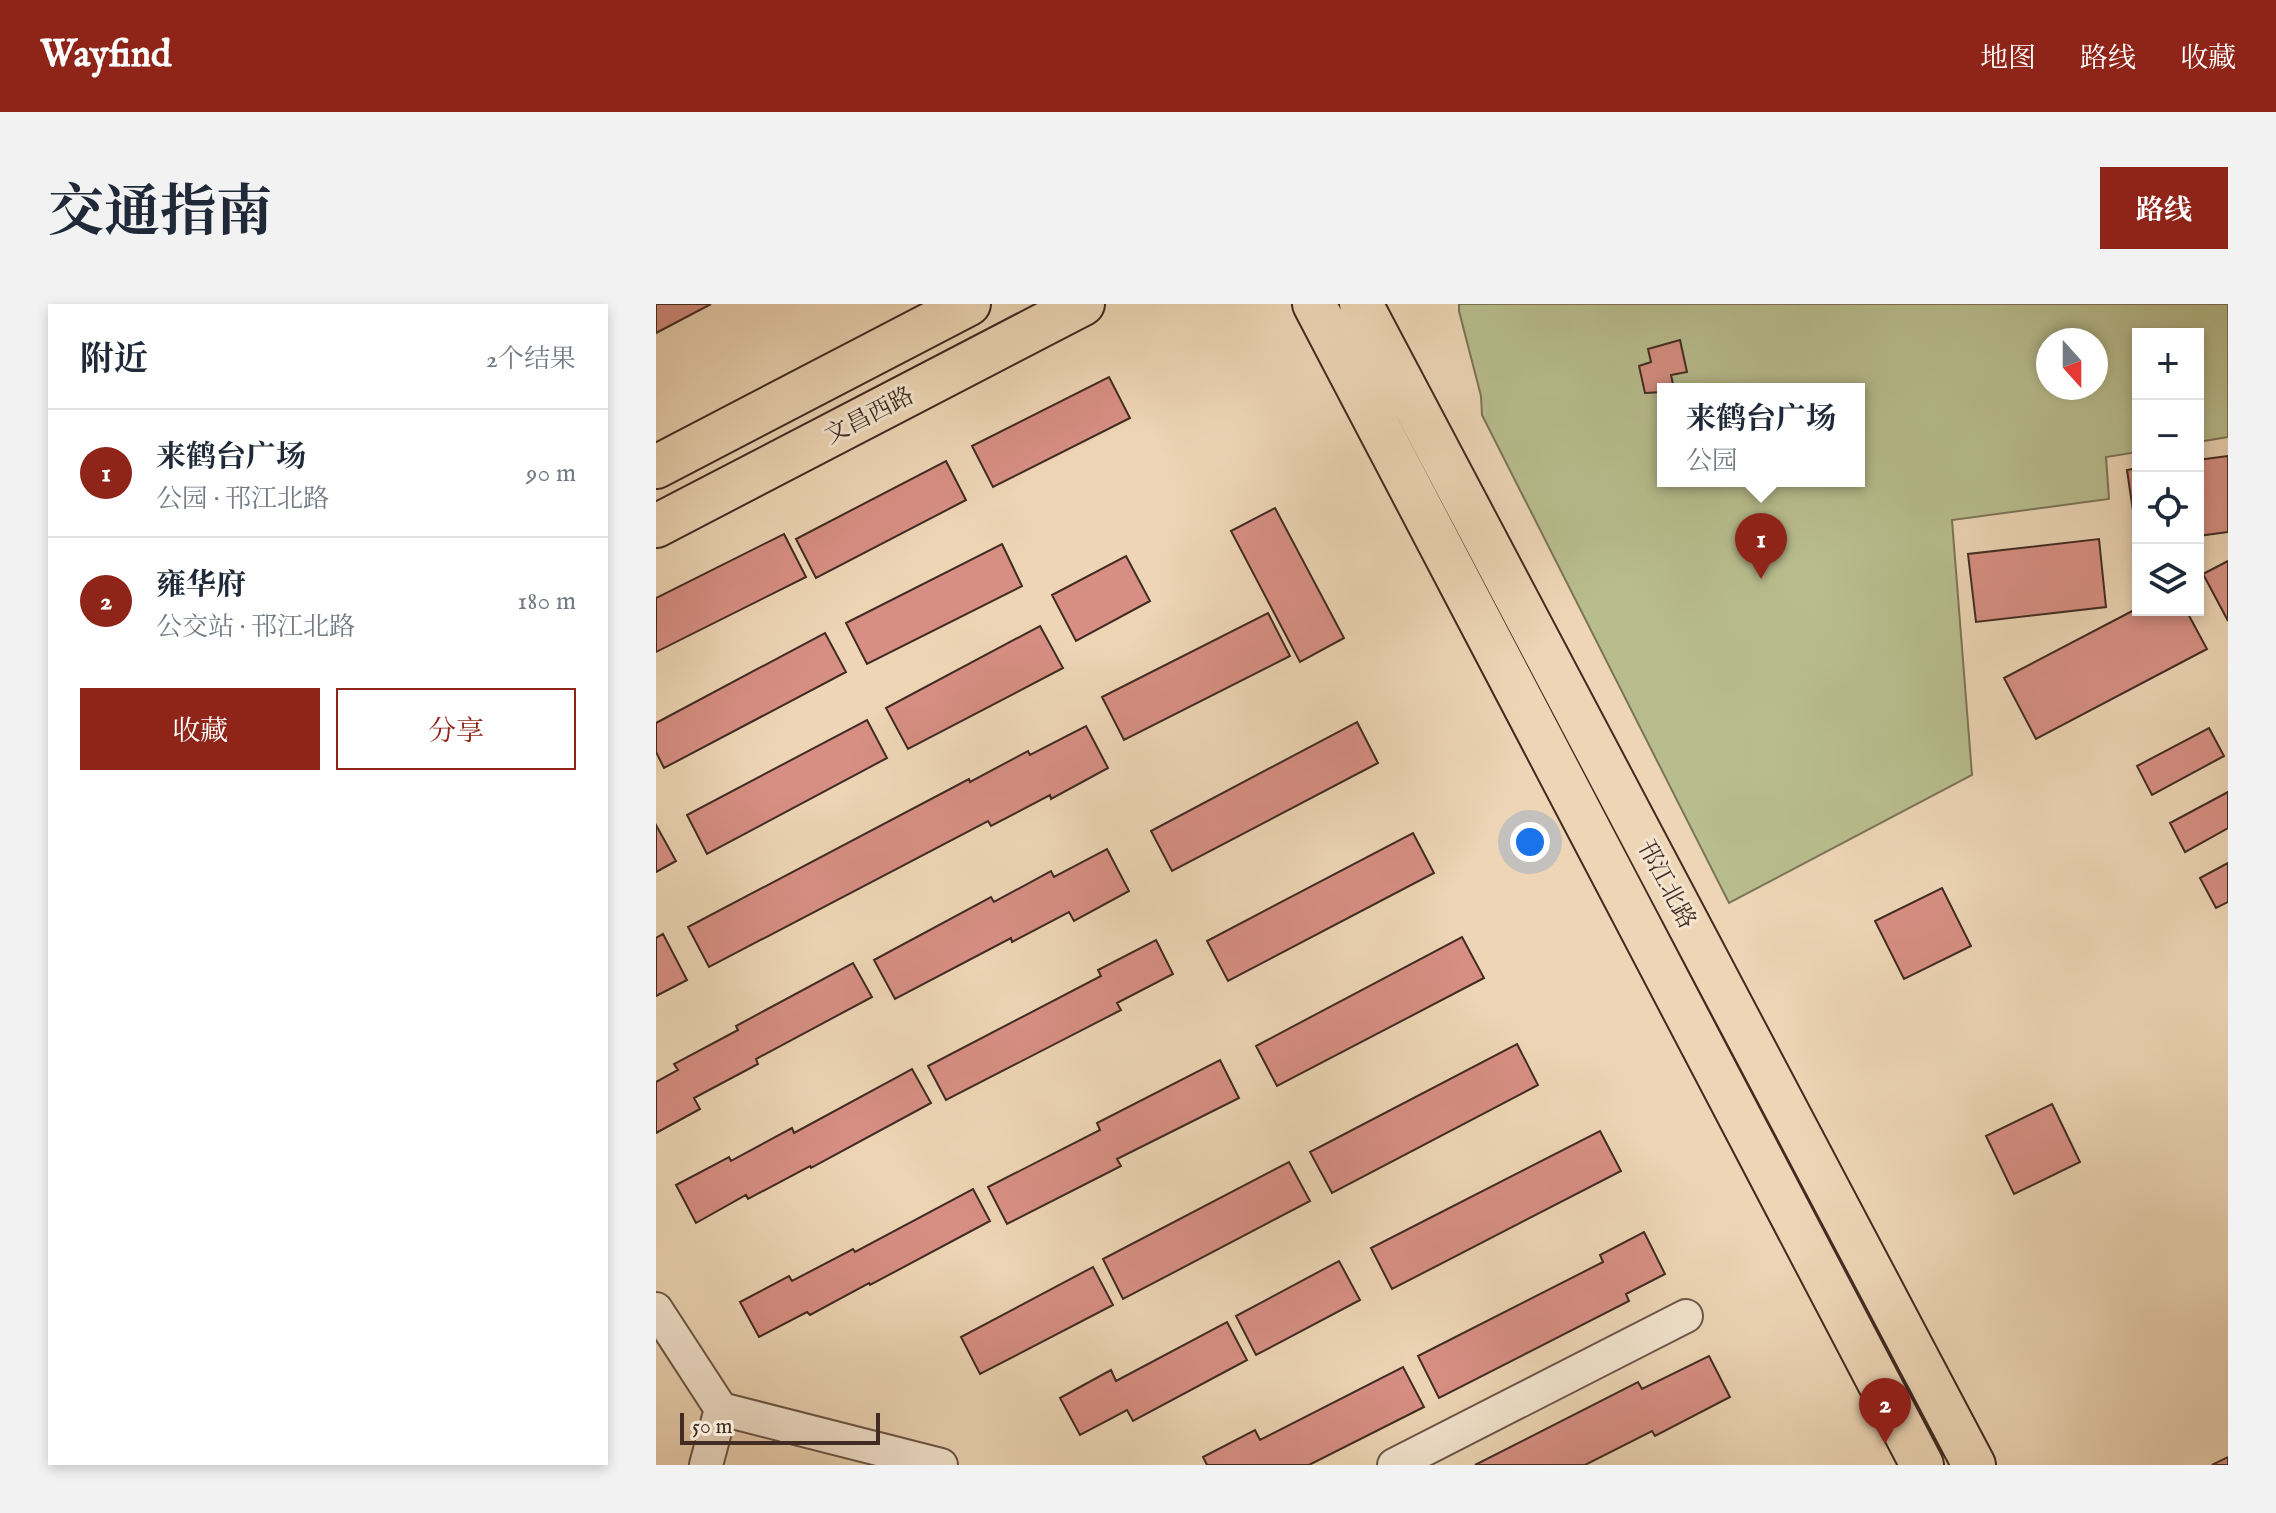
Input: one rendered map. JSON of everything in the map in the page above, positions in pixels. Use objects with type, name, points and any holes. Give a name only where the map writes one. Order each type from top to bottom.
[{"type":"main road","points":[[656,467],[969,304]]},
{"type":"main road","name":"文昌西路","points":[[656,526],[1083,304]]},
{"type":"main road","name":"邗江北路","points":[[1314,304],[1922,1465]]},
{"type":"main road","name":"邗江北路","points":[[1361,304],[1974,1465]]},
{"type":"lane","points":[[656,1309],[721,1409],[941,1465]]},
{"type":"lane","points":[[1394,1465],[1686,1316]]},
{"type":"lane","points":[[706,1465],[721,1409]]},
{"type":"green space","points":[[1459,304],[2228,304],[2228,437],[2204,441],[2204,328],[2132,328],[2132,453],[2106,457],[2109,499],[1952,520],[1972,775],[1729,903],[1482,415],[1481,396]]},
{"type":"building","points":[[656,304],[711,304],[656,333]]},
{"type":"building","points":[[1680,340],[1687,372],[1671,375],[1673,383],[1657,383],[1657,392],[1645,393],[1639,366],[1651,362],[1648,349]]},
{"type":"building","points":[[1109,377],[1130,418],[993,487],[972,446]]},
{"type":"building","points":[[2228,456],[2228,532],[2204,535],[2204,459]]},
{"type":"building","points":[[946,461],[966,500],[816,578],[796,539]]},
{"type":"building","points":[[2132,469],[2132,504],[2127,470]]},
{"type":"building","points":[[1275,508],[1344,638],[1300,662],[1231,531]]},
{"type":"building","points":[[784,534],[806,577],[656,652],[656,598]]},
{"type":"building","points":[[2099,539],[2106,607],[1976,622],[1968,554]]},
{"type":"building","points":[[1002,544],[1022,586],[867,664],[846,623]]},
{"type":"building","points":[[1126,556],[1150,601],[1076,641],[1052,595]]},
{"type":"building","points":[[2228,561],[2228,621],[2204,576]]},
{"type":"building","points":[[2132,611],[2132,616],[2189,616],[2207,649],[2036,739],[2004,678]]},
{"type":"building","points":[[1268,613],[1290,656],[1124,740],[1102,697]]},
{"type":"building","points":[[1040,626],[1063,668],[908,749],[886,708]]},
{"type":"building","points":[[825,633],[846,672],[664,768],[656,752],[656,723]]},
{"type":"building","points":[[867,720],[887,758],[707,854],[687,815]]},
{"type":"building","points":[[1357,722],[1378,763],[1172,871],[1151,831]]},
{"type":"building","points":[[1086,726],[1108,768],[1051,799],[1050,795],[991,826],[988,821],[709,967],[688,927],[969,779],[970,782],[1028,751],[1030,755]]},
{"type":"building","points":[[2209,728],[2224,756],[2152,795],[2137,766]]},
{"type":"building","points":[[2228,792],[2228,828],[2185,852],[2170,823]]},
{"type":"building","points":[[656,825],[676,861],[656,872]]},
{"type":"building","points":[[1413,833],[1434,873],[1228,981],[1207,941]]},
{"type":"building","points":[[1107,849],[1129,891],[1074,921],[1069,912],[1012,942],[1011,938],[895,999],[874,960],[991,897],[994,902],[1051,871],[1054,877]]},
{"type":"building","points":[[2228,863],[2228,902],[2216,908],[2200,878]]},
{"type":"building","points":[[1942,888],[1971,946],[1904,979],[1875,921]]},
{"type":"building","points":[[663,934],[687,980],[656,996],[656,938]]},
{"type":"building","points":[[1462,937],[1484,978],[1277,1086],[1256,1046]]},
{"type":"building","points":[[1156,940],[1173,974],[1117,1003],[1121,1010],[946,1100],[928,1066],[1101,976],[1098,970]]},
{"type":"building","points":[[853,963],[872,997],[756,1059],[758,1064],[694,1098],[700,1109],[656,1133],[656,1082],[678,1070],[674,1064],[738,1030],[736,1026]]},
{"type":"building","points":[[1517,1044],[1538,1085],[1332,1193],[1310,1152]]},
{"type":"building","points":[[1220,1060],[1239,1098],[1117,1159],[1121,1166],[1007,1224],[988,1187],[1100,1130],[1097,1123]]},
{"type":"building","points":[[912,1069],[931,1103],[811,1168],[748,1199],[746,1195],[696,1223],[676,1185],[729,1157],[731,1161],[792,1128],[794,1133]]},
{"type":"building","points":[[2052,1104],[2080,1162],[2014,1194],[1986,1136]]},
{"type":"building","points":[[1600,1131],[1621,1171],[1392,1289],[1371,1248]]},
{"type":"building","points":[[1289,1162],[1310,1201],[1123,1299],[1103,1259]]},
{"type":"building","points":[[973,1189],[990,1221],[870,1285],[759,1337],[740,1302],[789,1276],[792,1281],[853,1249],[855,1252]]},
{"type":"building","points":[[1644,1232],[1665,1274],[1626,1294],[1629,1301],[1439,1398],[1418,1356],[1603,1262],[1600,1255]]},
{"type":"building","points":[[1339,1261],[1360,1300],[1256,1355],[1236,1316]]},
{"type":"building","points":[[1093,1267],[1113,1305],[980,1374],[961,1337]]},
{"type":"building","points":[[1227,1322],[1247,1360],[1133,1421],[1127,1410],[1080,1435],[1060,1398],[1111,1370],[1116,1381]]},
{"type":"building","points":[[1709,1356],[1730,1397],[1655,1436],[1652,1431],[1585,1465],[1475,1465],[1638,1382],[1642,1389]]},
{"type":"building","points":[[1403,1367],[1424,1407],[1309,1465],[1207,1465],[1203,1457],[1255,1430],[1260,1440]]},
{"type":"building","points":[[2228,1457],[2228,1465],[2212,1465]]},
{"type":"place","name":"来鹤台广场","points":[[1761,579]]},
{"type":"place","name":"雍华府","points":[[1885,1444]]}]
